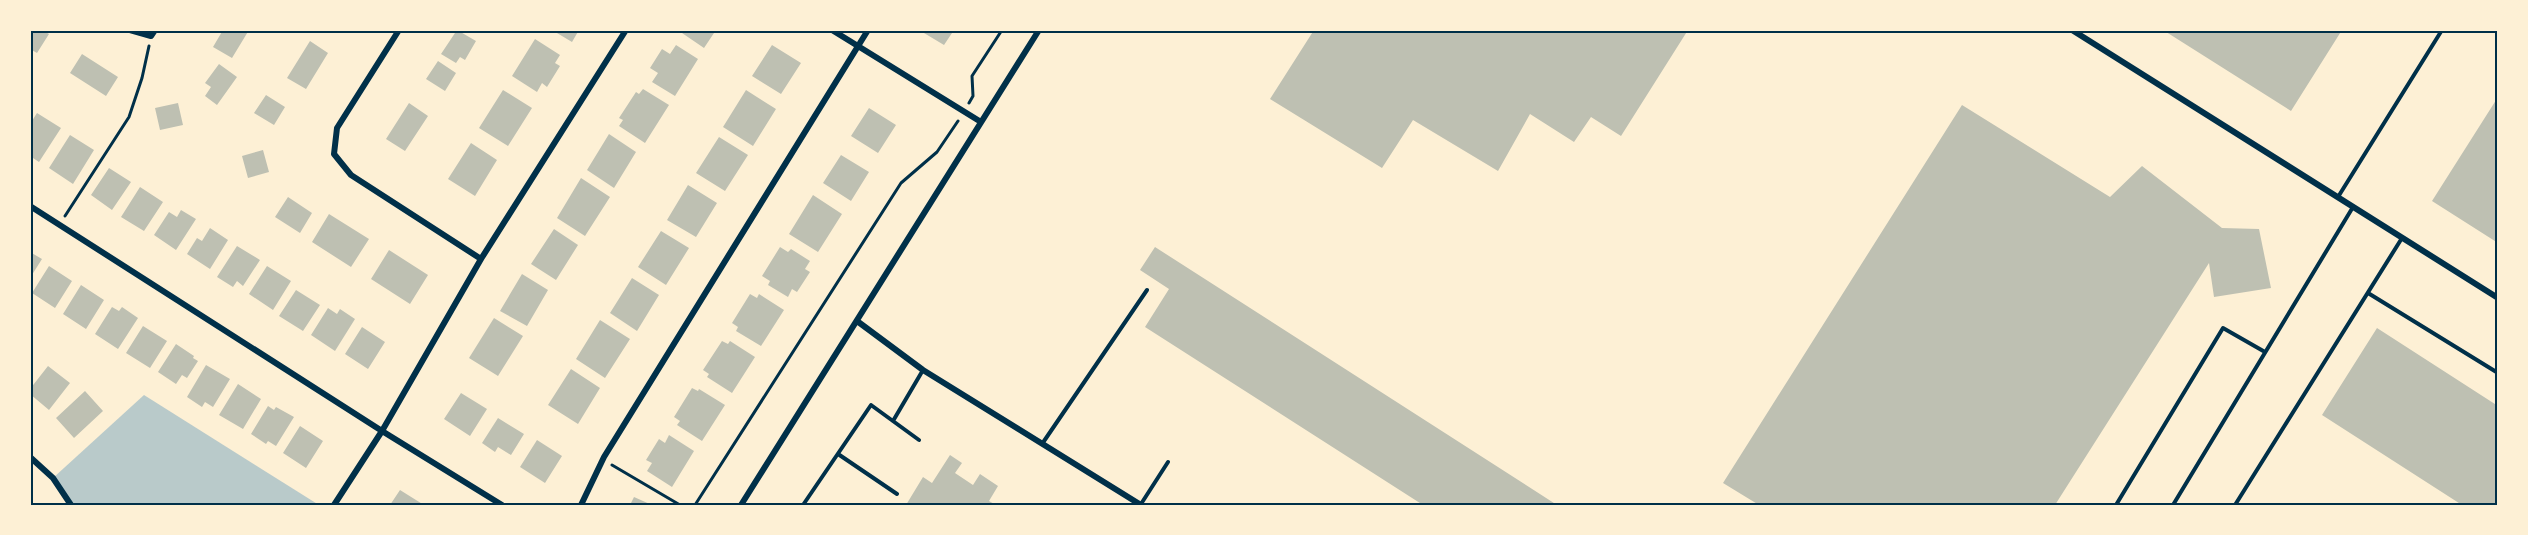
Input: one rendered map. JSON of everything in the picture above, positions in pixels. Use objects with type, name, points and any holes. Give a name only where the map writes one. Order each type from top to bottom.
[{"type":"street","points":[[130,30],[153,33]]},
{"type":"street","points":[[399,30],[337,128],[334,154],[351,175],[481,260]]},
{"type":"street","points":[[334,505],[382,431],[481,260],[626,30]]},
{"type":"street","points":[[832,30],[981,122]]},
{"type":"street","points":[[581,505],[604,456],[868,30]]},
{"type":"street","points":[[741,505],[1039,30]]},
{"type":"street","points":[[2072,30],[2498,298]]},
{"type":"street","points":[[30,206],[502,505]]},
{"type":"street","points":[[857,321],[923,370],[1141,505]]},
{"type":"street","points":[[30,457],[53,478],[71,505]]},
{"type":"lane","points":[[2337,198],[2442,30]]},
{"type":"lane","points":[[2173,505],[2353,207]]},
{"type":"lane","points":[[2235,505],[2402,238]]},
{"type":"lane","points":[[1042,444],[1146,290]]},
{"type":"lane","points":[[2368,293],[2498,373]]},
{"type":"lane","points":[[2116,505],[2223,328],[2265,352]]},
{"type":"lane","points":[[893,421],[923,370]]},
{"type":"lane","points":[[803,505],[871,405],[919,440]]},
{"type":"lane","points":[[838,454],[897,494]]},
{"type":"lane","points":[[1141,505],[1168,462]]},
{"type":"path","points":[[973,96],[972,76],[1002,30]]},
{"type":"path","points":[[65,217],[129,117],[153,33]]},
{"type":"path","points":[[695,505],[901,183],[937,152],[951,131]]},
{"type":"path","points":[[613,466],[680,505]]},
{"type":"shaded area","points":[[144,395],[319,505],[72,505],[53,478]]},
{"type":"building","points":[[30,30],[42,30],[49,34],[37,53],[30,49]]},
{"type":"building","points":[[223,30],[249,30],[232,58],[213,47]]},
{"type":"building","points":[[457,30],[476,41],[465,60],[460,57],[456,63],[441,54]]},
{"type":"building","points":[[552,30],[579,30],[572,42]]},
{"type":"building","points":[[684,30],[716,30],[704,48],[682,33]]},
{"type":"building","points":[[919,30],[954,30],[944,45]]},
{"type":"building","points":[[1314,30],[1688,30],[1621,136],[1591,117],[1574,142],[1530,114],[1498,171],[1413,120],[1382,168],[1270,99]]},
{"type":"building","points":[[2163,30],[2342,30],[2291,111]]},
{"type":"building","points":[[535,39],[560,55],[555,63],[560,66],[547,87],[542,83],[537,92],[512,76]]},
{"type":"building","points":[[310,41],[328,53],[306,89],[287,78]]},
{"type":"building","points":[[676,45],[698,59],[675,96],[652,82],[658,73],[650,68],[662,49],[670,54]]},
{"type":"building","points":[[772,45],[801,63],[781,94],[752,76]]},
{"type":"building","points":[[82,54],[118,77],[106,96],[70,73]]},
{"type":"building","points":[[438,61],[456,73],[445,91],[426,79]]},
{"type":"building","points":[[219,64],[237,77],[217,105],[205,96],[211,87],[205,83]]},
{"type":"building","points":[[643,89],[669,105],[645,143],[619,126],[623,120],[619,118],[636,92],[639,94]]},
{"type":"building","points":[[503,90],[532,108],[508,146],[479,128]]},
{"type":"building","points":[[746,90],[776,109],[753,146],[723,127]]},
{"type":"building","points":[[266,95],[285,107],[274,125],[254,113]]},
{"type":"building","points":[[2498,97],[2498,243],[2432,201]]},
{"type":"building","points":[[178,103],[183,125],[160,130],[155,108]]},
{"type":"building","points":[[409,103],[428,116],[405,151],[386,139]]},
{"type":"building","points":[[1962,105],[2110,197],[2142,166],[2222,228],[2259,229],[2271,288],[2214,297],[2209,263],[2055,505],[1759,505],[1723,483]]},
{"type":"building","points":[[869,108],[896,125],[878,153],[851,136]]},
{"type":"building","points":[[37,113],[61,128],[39,162],[30,156],[30,124]]},
{"type":"building","points":[[609,134],[636,152],[614,188],[587,170]]},
{"type":"building","points":[[70,135],[94,150],[73,184],[49,168]]},
{"type":"building","points":[[719,137],[748,155],[725,191],[696,173]]},
{"type":"building","points":[[471,143],[497,160],[475,196],[448,179]]},
{"type":"building","points":[[263,150],[269,172],[248,178],[242,156]]},
{"type":"building","points":[[841,155],[869,172],[851,201],[823,183]]},
{"type":"building","points":[[109,168],[131,182],[112,210],[91,195]]},
{"type":"building","points":[[581,178],[610,197],[585,236],[557,218]]},
{"type":"building","points":[[688,185],[717,203],[696,237],[667,220]]},
{"type":"building","points":[[140,187],[163,202],[144,231],[121,217]]},
{"type":"building","points":[[813,195],[842,214],[818,252],[789,234]]},
{"type":"building","points":[[288,197],[312,213],[300,233],[275,217]]},
{"type":"building","points":[[181,210],[196,219],[176,250],[154,235],[169,212],[177,217]]},
{"type":"building","points":[[329,214],[369,239],[351,267],[312,242]]},
{"type":"building","points":[[210,228],[228,240],[210,269],[187,254],[197,238],[202,241]]},
{"type":"building","points":[[554,229],[578,245],[556,280],[531,264]]},
{"type":"building","points":[[661,231],[689,248],[666,285],[638,267]]},
{"type":"building","points":[[237,246],[260,260],[243,286],[237,281],[233,287],[217,277]]},
{"type":"building","points":[[780,247],[788,252],[791,249],[810,261],[805,269],[810,272],[797,292],[792,289],[788,297],[768,285],[770,281],[762,276]]},
{"type":"building","points":[[1155,247],[1557,505],[1423,505],[1145,327],[1169,289],[1140,270]]},
{"type":"building","points":[[389,250],[428,275],[410,304],[371,279]]},
{"type":"building","points":[[30,252],[42,259],[30,278]]},
{"type":"building","points":[[49,266],[72,281],[55,308],[32,293]]},
{"type":"building","points":[[267,266],[291,281],[273,310],[249,294]]},
{"type":"building","points":[[522,274],[548,290],[527,326],[500,311]]},
{"type":"building","points":[[632,278],[659,295],[637,331],[610,313]]},
{"type":"building","points":[[81,285],[104,300],[86,329],[63,314]]},
{"type":"building","points":[[296,290],[320,305],[303,331],[279,316]]},
{"type":"building","points":[[750,294],[757,298],[759,294],[784,310],[761,346],[736,331],[738,327],[732,323]]},
{"type":"building","points":[[112,307],[119,311],[122,307],[138,318],[118,349],[95,334]]},
{"type":"building","points":[[328,308],[337,314],[340,309],[355,319],[335,351],[311,335]]},
{"type":"building","points":[[494,318],[523,336],[498,376],[469,358]]},
{"type":"building","points":[[600,320],[630,339],[605,378],[576,359]]},
{"type":"building","points":[[143,326],[167,341],[150,368],[126,353]]},
{"type":"building","points":[[362,327],[385,342],[368,369],[345,354]]},
{"type":"building","points":[[2377,328],[2498,406],[2498,502],[2496,505],[2462,505],[2322,415]]},
{"type":"building","points":[[722,341],[728,344],[730,341],[755,357],[732,393],[707,377],[709,374],[703,370]]},
{"type":"building","points":[[176,344],[198,361],[187,378],[182,375],[176,384],[158,372]]},
{"type":"building","points":[[206,365],[230,379],[213,407],[205,402],[202,407],[187,397]]},
{"type":"building","points":[[48,366],[70,383],[49,410],[30,394],[30,389]]},
{"type":"building","points":[[571,369],[600,388],[578,424],[548,405]]},
{"type":"building","points":[[238,384],[261,399],[243,429],[219,415]]},
{"type":"building","points":[[692,388],[698,391],[699,389],[725,405],[702,441],[677,425],[680,421],[674,417]]},
{"type":"building","points":[[85,391],[103,411],[74,438],[56,418]]},
{"type":"building","points":[[461,393],[487,409],[470,436],[444,419]]},
{"type":"building","points":[[268,406],[274,410],[276,407],[294,417],[276,446],[268,441],[266,444],[251,434]]},
{"type":"building","points":[[498,418],[524,434],[511,455],[498,447],[495,452],[482,443]]},
{"type":"building","points":[[300,426],[323,441],[306,468],[283,453]]},
{"type":"building","points":[[669,435],[694,451],[672,487],[647,471],[652,463],[646,460],[659,439],[665,443]]},
{"type":"building","points":[[537,440],[562,456],[545,483],[520,467]]},
{"type":"building","points":[[950,455],[962,463],[955,473],[973,485],[980,474],[998,486],[989,501],[996,505],[906,505],[923,477],[932,483]]},
{"type":"building","points":[[400,490],[424,505],[390,505]]},
{"type":"building","points":[[634,497],[652,505],[630,505]]}]
